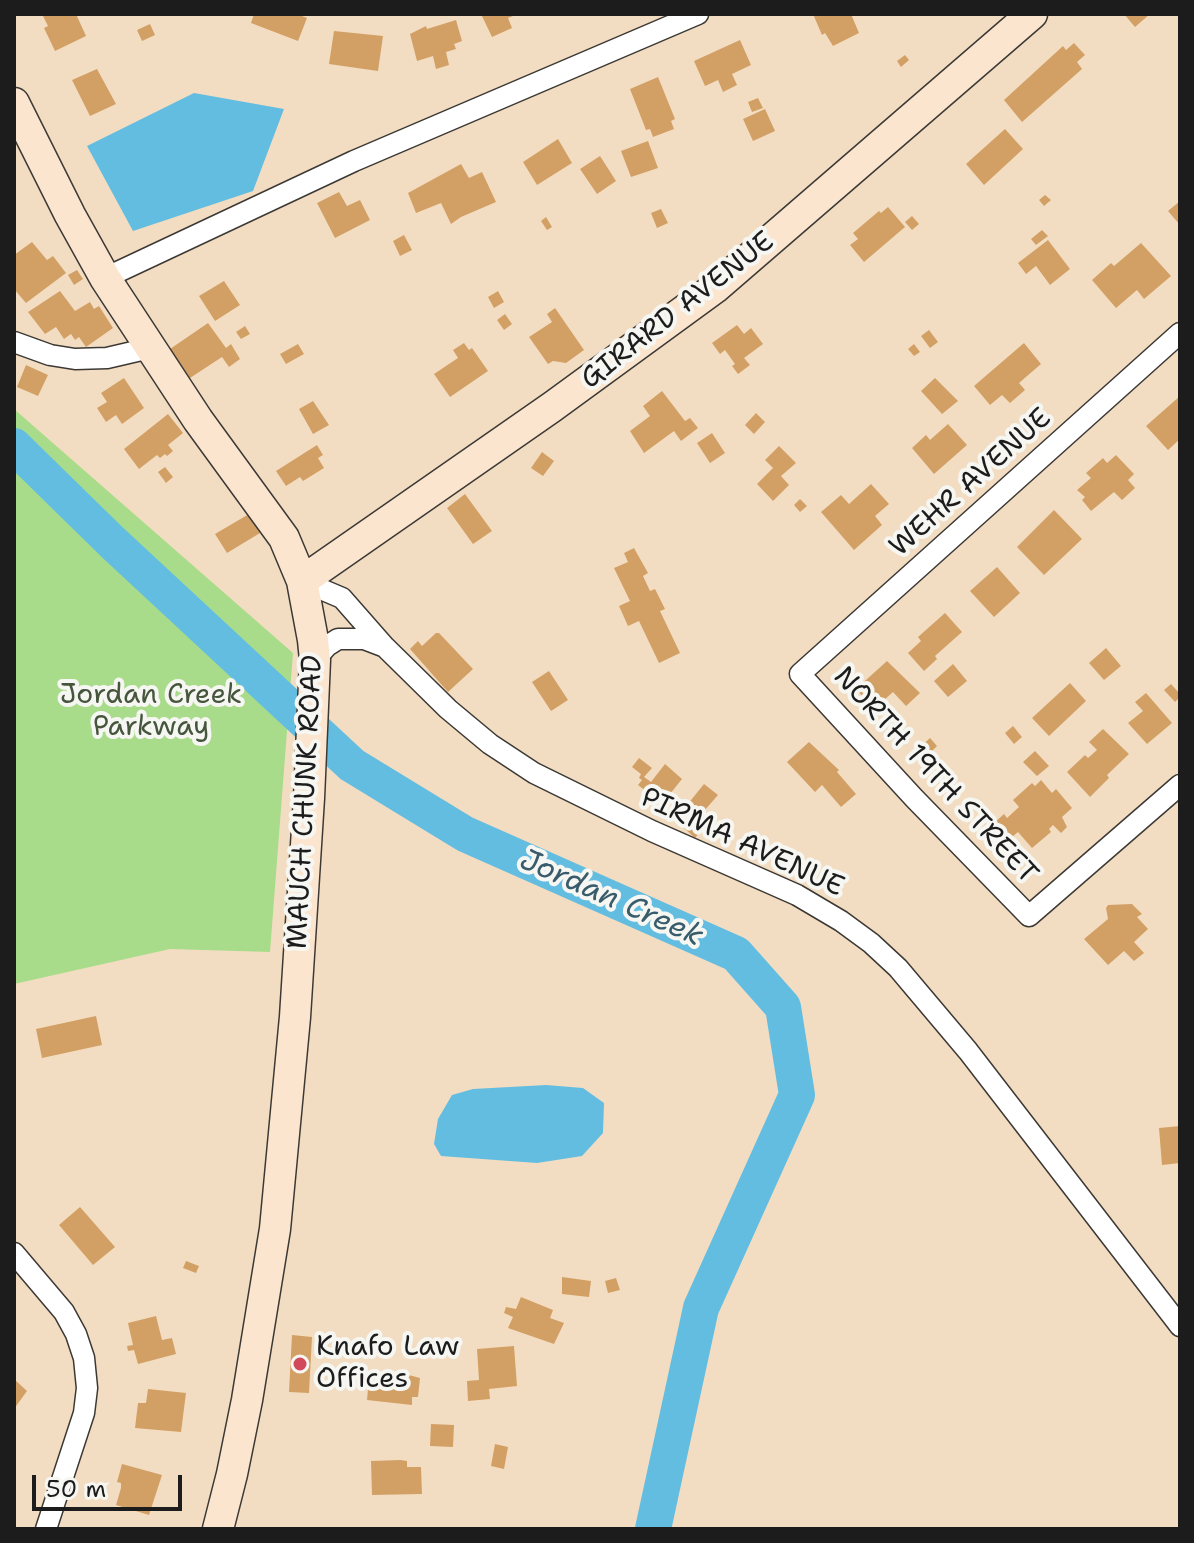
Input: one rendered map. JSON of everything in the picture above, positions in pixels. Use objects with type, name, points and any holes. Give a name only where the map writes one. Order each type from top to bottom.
[{"type":"main road","name":"GIRARD AVENUE","points":[[302,581],[452,479],[703,297],[1032,14]]},
{"type":"main road","name":"MAUCH CHUNK ROAD","points":[[14,103],[105,278],[198,420],[276,525],[291,552],[302,581],[315,660],[295,1017],[275,1229],[247,1400],[218,1529]]},
{"type":"street","points":[[105,278],[354,161],[698,14]]},
{"type":"street","name":"WEHR AVENUE","points":[[800,674],[1180,333]]},
{"type":"street","points":[[14,342],[50,355],[75,359],[107,358],[150,348]]},
{"type":"street","name":"PIRMA AVENUE","points":[[302,581],[342,598],[385,647],[448,709],[490,744],[534,773],[652,831],[797,895],[871,943],[898,968],[968,1051],[1180,1326]]},
{"type":"street","points":[[315,660],[338,639],[364,639],[385,647]]},
{"type":"street","name":"NORTH 19TH STREET","points":[[800,674],[914,798],[1029,916],[1180,785]]},
{"type":"street","points":[[17,1263],[64,1312],[84,1358],[87,1388],[81,1425],[46,1529]]},
{"type":"green space","name":"Jordan Creek Parkway","points":[[14,409],[293,653],[270,952],[170,949],[14,984]]},
{"type":"water","points":[[194,93],[284,109],[253,191],[133,231],[87,146]]},
{"type":"water","points":[[546,1085],[583,1088],[604,1103],[603,1133],[582,1156],[537,1163],[441,1156],[434,1144],[438,1119],[452,1095],[473,1089]]},
{"type":"building","points":[[42,14],[76,14],[86,36],[55,51],[44,28],[48,26]]},
{"type":"building","points":[[254,14],[297,14],[307,18],[298,41],[251,23]]},
{"type":"building","points":[[481,14],[518,14],[508,18],[512,28],[492,37]]},
{"type":"building","points":[[813,14],[851,14],[859,33],[833,46],[825,33],[822,35]]},
{"type":"building","points":[[1124,14],[1150,14],[1135,27]]},
{"type":"building","points":[[456,20],[462,41],[454,44],[456,49],[446,52],[449,65],[436,69],[433,56],[417,61],[410,34],[426,26],[427,29]]},
{"type":"building","points":[[150,24],[155,35],[142,41],[137,30]]},
{"type":"building","points":[[334,31],[383,36],[378,71],[329,64]]},
{"type":"building","points":[[740,40],[751,65],[732,74],[737,85],[723,92],[718,80],[705,86],[694,61]]},
{"type":"building","points":[[1074,43],[1085,55],[1077,62],[1082,69],[1022,122],[1004,100],[1063,46],[1066,50]]},
{"type":"building","points":[[905,55],[909,60],[901,67],[897,61]]},
{"type":"building","points":[[97,69],[116,104],[90,116],[72,80]]},
{"type":"building","points":[[658,77],[675,119],[671,121],[674,129],[653,137],[650,129],[646,130],[630,89]]},
{"type":"building","points":[[758,98],[763,108],[752,112],[748,102]]},
{"type":"building","points":[[765,109],[775,131],[753,141],[743,119]]},
{"type":"building","points":[[1005,129],[1023,149],[984,185],[966,164]]},
{"type":"building","points":[[558,139],[572,163],[537,185],[523,162]]},
{"type":"building","points":[[648,141],[658,168],[631,177],[621,151]]},
{"type":"building","points":[[600,156],[616,181],[597,194],[580,169]]},
{"type":"building","points":[[461,164],[469,178],[482,172],[496,202],[451,224],[441,203],[416,213],[408,193]]},
{"type":"building","points":[[339,192],[347,206],[360,200],[370,220],[335,238],[317,203]]},
{"type":"building","points":[[1045,195],[1051,200],[1044,206],[1039,200]]},
{"type":"building","points":[[1180,201],[1180,225],[1168,211]]},
{"type":"building","points":[[888,207],[905,227],[864,262],[850,245],[858,239],[853,233]]},
{"type":"building","points":[[661,209],[668,223],[657,228],[651,213]]},
{"type":"building","points":[[912,216],[919,224],[912,230],[905,222]]},
{"type":"building","points":[[546,217],[552,227],[547,230],[541,221]]},
{"type":"building","points":[[1042,230],[1048,236],[1036,245],[1031,239]]},
{"type":"building","points":[[404,235],[412,250],[400,256],[393,241]]},
{"type":"building","points":[[1048,240],[1070,269],[1050,285],[1036,266],[1026,274],[1018,263]]},
{"type":"building","points":[[32,242],[47,260],[53,256],[66,273],[26,303],[14,289],[14,255]]},
{"type":"building","points":[[1141,243],[1171,276],[1144,299],[1137,290],[1116,308],[1092,280]]},
{"type":"building","points":[[77,270],[83,279],[74,285],[68,275]]},
{"type":"building","points":[[224,281],[240,305],[215,321],[199,296]]},
{"type":"building","points":[[60,291],[75,311],[90,302],[94,309],[99,306],[113,328],[86,347],[79,337],[75,340],[71,334],[64,339],[56,327],[45,334],[28,312]]},
{"type":"building","points":[[498,291],[504,302],[494,308],[488,297]]},
{"type":"building","points":[[555,308],[584,350],[566,363],[553,361],[548,364],[529,337],[552,322],[547,314]]},
{"type":"building","points":[[505,314],[512,324],[504,330],[497,320]]},
{"type":"building","points":[[208,323],[226,348],[231,344],[240,359],[229,367],[222,357],[190,378],[170,349]]},
{"type":"building","points":[[737,325],[744,334],[751,328],[763,344],[744,358],[750,365],[738,374],[725,350],[720,354],[712,343]]},
{"type":"building","points":[[245,326],[250,334],[241,339],[236,332]]},
{"type":"building","points":[[929,330],[938,342],[930,348],[921,336]]},
{"type":"building","points":[[464,343],[469,350],[472,348],[488,371],[450,397],[434,374],[458,358],[453,350]]},
{"type":"building","points":[[1024,343],[1041,364],[1019,383],[1025,390],[1010,403],[1002,395],[990,405],[974,386]]},
{"type":"building","points":[[298,344],[304,354],[286,364],[280,354]]},
{"type":"building","points":[[914,344],[920,352],[914,356],[908,349]]},
{"type":"building","points":[[26,365],[48,375],[38,396],[17,387]]},
{"type":"building","points":[[124,378],[144,408],[122,424],[116,415],[106,422],[97,408],[107,402],[101,393]]},
{"type":"building","points":[[935,378],[958,401],[942,414],[921,391]]},
{"type":"building","points":[[662,391],[685,421],[690,418],[698,428],[681,441],[674,431],[644,453],[630,431],[650,416],[643,406]]},
{"type":"building","points":[[1180,396],[1180,439],[1168,450],[1146,426]]},
{"type":"building","points":[[313,401],[329,425],[313,434],[299,409]]},
{"type":"building","points":[[756,413],[765,422],[754,434],[745,425]]},
{"type":"building","points":[[168,414],[183,433],[168,445],[173,451],[167,456],[165,454],[160,458],[157,455],[139,469],[124,449]]},
{"type":"building","points":[[948,424],[967,445],[934,474],[912,448],[926,435],[930,440]]},
{"type":"building","points":[[712,433],[725,453],[710,463],[697,443]]},
{"type":"building","points":[[317,445],[323,455],[318,458],[324,468],[303,481],[300,477],[286,486],[276,471]]},
{"type":"building","points":[[779,446],[796,463],[781,476],[789,485],[773,501],[757,484],[773,468],[765,460]]},
{"type":"building","points":[[542,452],[554,461],[543,476],[531,468]]},
{"type":"building","points":[[1116,455],[1134,474],[1128,480],[1135,488],[1122,500],[1114,492],[1091,511],[1082,500],[1085,497],[1077,490],[1091,478],[1086,473],[1103,458],[1107,463]]},
{"type":"building","points":[[165,467],[173,477],[166,483],[158,472]]},
{"type":"building","points":[[871,484],[889,504],[875,516],[882,525],[854,550],[821,512],[841,495],[849,504]]},
{"type":"building","points":[[465,494],[492,531],[473,544],[447,508]]},
{"type":"building","points":[[800,499],[807,506],[800,512],[794,505]]},
{"type":"building","points":[[1054,510],[1082,539],[1044,575],[1017,547]]},
{"type":"building","points":[[249,514],[260,533],[227,553],[215,534]]},
{"type":"building","points":[[634,548],[648,573],[643,576],[650,591],[655,589],[665,609],[660,611],[680,653],[659,663],[639,621],[628,626],[619,606],[630,601],[614,568],[628,562],[624,553]]},
{"type":"building","points":[[997,567],[1020,593],[994,617],[970,591]]},
{"type":"building","points":[[945,613],[962,632],[935,656],[937,659],[924,671],[908,653],[921,641],[918,637]]},
{"type":"building","points":[[436,633],[473,669],[448,692],[410,649],[418,641],[422,646]]},
{"type":"building","points":[[1106,648],[1121,666],[1104,680],[1089,663]]},
{"type":"building","points":[[887,661],[920,693],[906,706],[893,692],[874,709],[856,689]]},
{"type":"building","points":[[953,664],[967,681],[948,697],[934,681]]},
{"type":"building","points":[[549,671],[568,700],[551,711],[532,682]]},
{"type":"building","points":[[1070,683],[1086,701],[1049,736],[1032,718]]},
{"type":"building","points":[[1171,684],[1180,694],[1175,702],[1164,690]]},
{"type":"building","points":[[1146,693],[1172,723],[1147,744],[1128,723],[1143,711],[1135,702]]},
{"type":"building","points":[[1013,726],[1022,737],[1014,744],[1005,733]]},
{"type":"building","points":[[1103,729],[1129,754],[1090,797],[1067,772],[1085,755],[1088,758],[1097,750],[1089,742]]},
{"type":"building","points":[[930,738],[937,746],[923,760],[915,752]]},
{"type":"building","points":[[809,742],[839,770],[837,772],[856,794],[841,807],[822,785],[815,792],[787,762]]},
{"type":"building","points":[[1035,751],[1049,766],[1037,776],[1023,762]]},
{"type":"building","points":[[639,758],[652,768],[644,777],[651,782],[665,764],[682,779],[662,804],[638,785],[642,780],[639,778],[641,774],[632,767]]},
{"type":"building","points":[[1041,780],[1052,793],[1056,789],[1072,808],[1062,817],[1067,827],[1061,833],[1053,825],[1049,829],[1051,832],[1032,848],[1018,832],[1011,838],[1005,832],[1002,835],[993,824],[1004,814],[1007,818],[1019,807],[1013,800],[1032,783],[1035,786]]},
{"type":"building","points":[[704,784],[718,795],[697,819],[705,826],[695,838],[684,828],[693,817],[683,810]]},
{"type":"building","points":[[1132,904],[1142,914],[1137,917],[1148,929],[1134,942],[1144,953],[1134,961],[1124,951],[1108,965],[1084,939],[1108,919],[1108,905]]},
{"type":"building","points":[[96,1016],[102,1045],[42,1058],[36,1029]]},
{"type":"building","points":[[1180,1126],[1180,1163],[1162,1165],[1159,1128]]},
{"type":"building","points":[[80,1207],[115,1247],[93,1265],[59,1225]]},
{"type":"building","points":[[186,1261],[199,1266],[196,1273],[183,1268]]},
{"type":"building","points":[[562,1277],[591,1281],[589,1297],[562,1294]]},
{"type":"building","points":[[616,1278],[620,1290],[608,1293],[605,1281]]},
{"type":"building","points":[[521,1297],[553,1310],[550,1318],[564,1323],[554,1344],[508,1328],[513,1317],[504,1313],[506,1307],[516,1309]]},
{"type":"building","points":[[156,1316],[162,1340],[172,1338],[176,1354],[138,1364],[134,1350],[128,1351],[127,1346],[133,1345],[128,1323]]},
{"type":"building","name":"Knafo Law Offices","points":[[292,1335],[312,1337],[309,1393],[289,1392]]},
{"type":"building","points":[[514,1346],[517,1386],[489,1389],[490,1399],[468,1401],[467,1381],[479,1380],[477,1349]]},
{"type":"building","points":[[405,1374],[420,1378],[418,1397],[412,1397],[412,1405],[367,1400],[369,1378],[404,1380]]},
{"type":"building","points":[[14,1379],[27,1391],[14,1409]]},
{"type":"building","points":[[148,1389],[186,1393],[181,1432],[135,1428],[138,1403],[146,1403]]},
{"type":"building","points":[[431,1424],[454,1425],[453,1447],[430,1446]]},
{"type":"building","points":[[495,1444],[508,1447],[504,1469],[491,1466]]},
{"type":"building","points":[[371,1461],[407,1461],[407,1467],[421,1467],[422,1494],[372,1495]]},
{"type":"building","points":[[122,1464],[162,1475],[149,1515],[116,1505],[121,1488],[121,1483],[117,1482]]},
{"type":"waterway","name":"Jordan Creek","points":[[14,446],[112,542],[352,765],[465,834],[736,954],[783,1007],[797,1095],[701,1308],[653,1529]]},
{"type":"place","name":"Knafo Law Offices","points":[[300,1364]]}]
